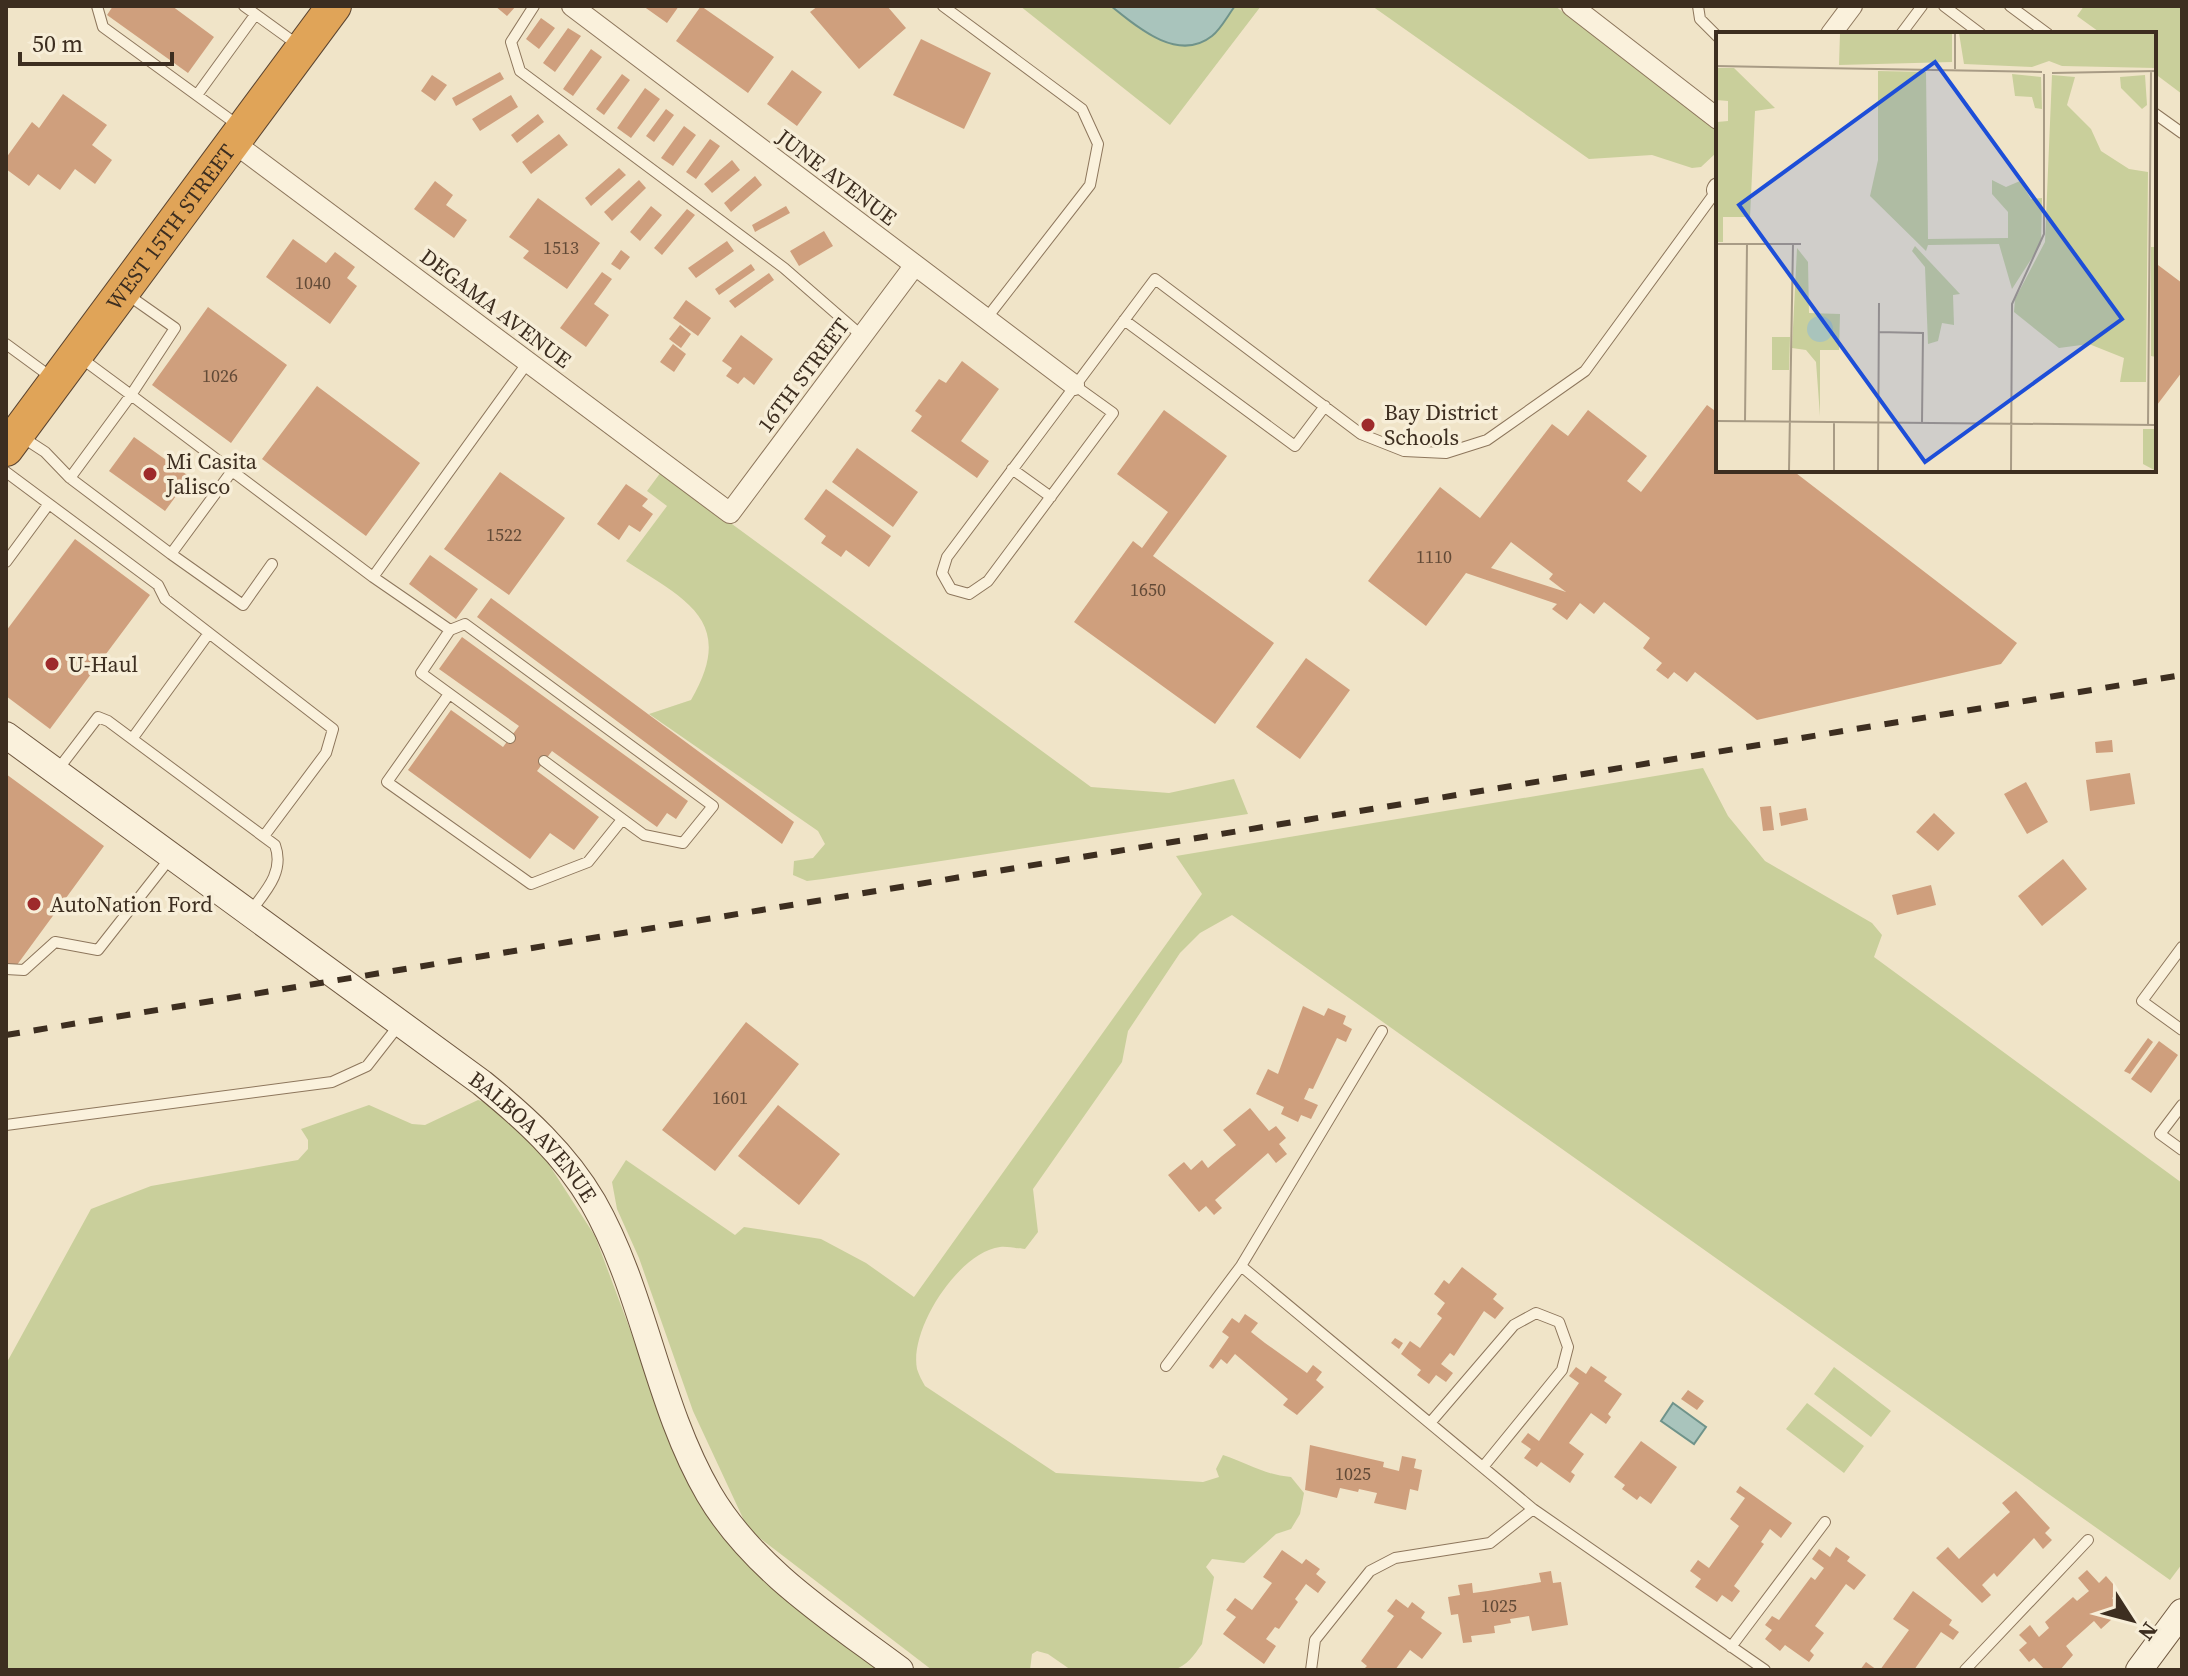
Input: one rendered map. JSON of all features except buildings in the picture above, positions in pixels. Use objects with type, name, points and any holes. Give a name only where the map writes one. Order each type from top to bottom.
[{"type":"highway","name":"WEST 15TH STREET","points":[[11,442],[334,6]]},
{"type":"street","name":"JUNE AVENUE","points":[[572,6],[1074,385]]},
{"type":"street","points":[[1572,6],[1716,117]]},
{"type":"street","points":[[1832,32],[1852,6]]},
{"type":"street","name":"DEGAMA AVENUE","points":[[238,136],[528,362],[730,513]]},
{"type":"street","name":"16TH STREET","points":[[730,513],[915,265]]},
{"type":"street","name":"BALBOA AVENUE","points":[[6,735],[514,1110],[567,1164],[591,1199],[609,1236],[682,1438],[715,1504],[766,1564],[900,1670]]},
{"type":"street","points":[[2139,1670],[2182,1612]]},
{"type":"lane","points":[[97,6],[103,27],[197,95],[238,136]]},
{"type":"lane","points":[[244,6],[303,48]]},
{"type":"lane","points":[[534,6],[511,42],[520,71],[784,268],[862,336]]},
{"type":"lane","points":[[943,6],[1082,109],[1098,144],[1090,185],[986,319]]},
{"type":"lane","points":[[1698,6],[1700,19],[1716,35]]},
{"type":"lane","points":[[1902,32],[1922,6]]},
{"type":"lane","points":[[1944,6],[1978,32]]},
{"type":"lane","points":[[2010,6],[2045,32]]},
{"type":"lane","points":[[197,95],[255,15]]},
{"type":"lane","points":[[2156,114],[2182,133]]},
{"type":"lane","points":[[1074,385],[1113,413],[983,586],[969,594],[951,589],[942,573],[947,557],[1074,385],[1155,279],[1361,434],[1404,451],[1446,453],[1487,440],[1585,371],[1716,190]]},
{"type":"lane","points":[[70,478],[175,328],[123,291]]},
{"type":"lane","points":[[1124,320],[1295,446],[1325,406]]},
{"type":"lane","points":[[7,348],[131,395],[373,577],[450,630]]},
{"type":"lane","points":[[373,577],[528,362]]},
{"type":"lane","points":[[11,442],[45,452],[70,478],[243,605],[272,564]]},
{"type":"lane","points":[[1012,469],[1051,497]]},
{"type":"lane","points":[[171,554],[232,471]]},
{"type":"lane","points":[[6,472],[158,585],[165,599],[333,729],[326,753],[264,836]]},
{"type":"lane","points":[[6,562],[48,505]]},
{"type":"lane","points":[[510,738],[421,673],[450,630],[465,624],[713,806],[683,843],[644,835],[621,821],[544,761]]},
{"type":"lane","points":[[132,739],[209,633]]},
{"type":"lane","points":[[449,694],[387,782],[531,884],[588,862],[621,821]]},
{"type":"lane","points":[[55,772],[98,717],[132,739],[264,836],[278,854],[276,876],[249,914]]},
{"type":"lane","points":[[6,969],[24,970],[55,942],[98,950],[171,857]]},
{"type":"lane","points":[[2182,947],[2142,1001],[2182,1030]]},
{"type":"lane","points":[[6,1125],[332,1082],[367,1066],[400,1023]]},
{"type":"lane","points":[[1166,1366],[1241,1266],[1382,1031]]},
{"type":"lane","points":[[2182,1105],[2160,1134],[2182,1150]]},
{"type":"lane","points":[[1241,1266],[1533,1509],[1765,1670]]},
{"type":"lane","points":[[1430,1423],[1514,1325],[1536,1313],[1559,1322],[1568,1347],[1562,1370],[1483,1467]]},
{"type":"lane","points":[[1311,1670],[1315,1640],[1370,1571],[1395,1558],[1490,1543],[1533,1509]]},
{"type":"lane","points":[[1731,1647],[1825,1522]]},
{"type":"lane","points":[[1965,1670],[2088,1540]]},
{"type":"green space","points":[[1020,6],[1111,6],[1141,30],[1162,41],[1195,45],[1213,36],[1235,6],[1261,6],[1170,125]]},
{"type":"green space","points":[[1372,6],[1555,6],[1716,128],[1716,153],[1701,167],[1692,168],[1652,155],[1589,159]]},
{"type":"green space","points":[[2084,6],[2182,6],[2182,94],[2156,74],[2156,32],[2099,32],[2077,16]]},
{"type":"green space","points":[[661,472],[1091,787],[1169,793],[1234,779],[1248,814],[823,879],[807,881],[793,875],[794,861],[813,858],[825,844],[818,831],[649,714],[691,700],[704,673],[709,650],[706,632],[685,601],[626,561],[667,506],[647,491]]},
{"type":"green space","points":[[1703,768],[1728,816],[1765,861],[1872,923],[1882,935],[1874,957],[2182,1183],[2182,1564],[2170,1580],[1232,915],[1200,933],[1180,953],[1128,1031],[1122,1062],[1033,1189],[1038,1232],[1025,1249],[1000,1247],[984,1252],[954,1277],[929,1314],[917,1352],[917,1369],[925,1386],[1056,1473],[1203,1482],[1219,1477],[1216,1469],[1223,1455],[1264,1471],[1291,1477],[1304,1493],[1300,1514],[1291,1529],[1276,1534],[1244,1563],[1212,1559],[1206,1567],[1214,1577],[1202,1644],[1196,1652],[1186,1663],[1173,1670],[1071,1670],[1048,1654],[1037,1651],[1032,1654],[1030,1670],[932,1670],[748,1529],[693,1411],[639,1258],[617,1209],[612,1182],[626,1160],[735,1235],[744,1227],[821,1239],[866,1263],[914,1297],[1202,894],[1176,856]]},
{"type":"green space","points":[[478,1100],[488,1103],[516,1127],[546,1160],[595,1236],[679,1460],[882,1670],[6,1670],[6,1364],[91,1209],[151,1186],[298,1160],[308,1149],[308,1140],[301,1129],[369,1105],[412,1124],[425,1125]]},
{"type":"green space","points":[[1834,1367],[1891,1411],[1871,1437],[1814,1394]]},
{"type":"green space","points":[[1807,1403],[1864,1446],[1844,1473],[1786,1429]]},
{"type":"water","points":[[1111,6],[1235,6],[1212,36],[1186,46],[1158,39]]},
{"type":"water","points":[[1673,1403],[1706,1427],[1694,1444],[1661,1421]]},
{"type":"railway","points":[[6,1035],[2182,675]]},
{"type":"place","name":"Bay District Schools","points":[[1368,425]]},
{"type":"place","name":"Mi Casita Jalisco","points":[[150,474]]},
{"type":"place","name":"U-Haul","points":[[52,664]]},
{"type":"place","name":"AutoNation Ford","points":[[34,904]]}]
